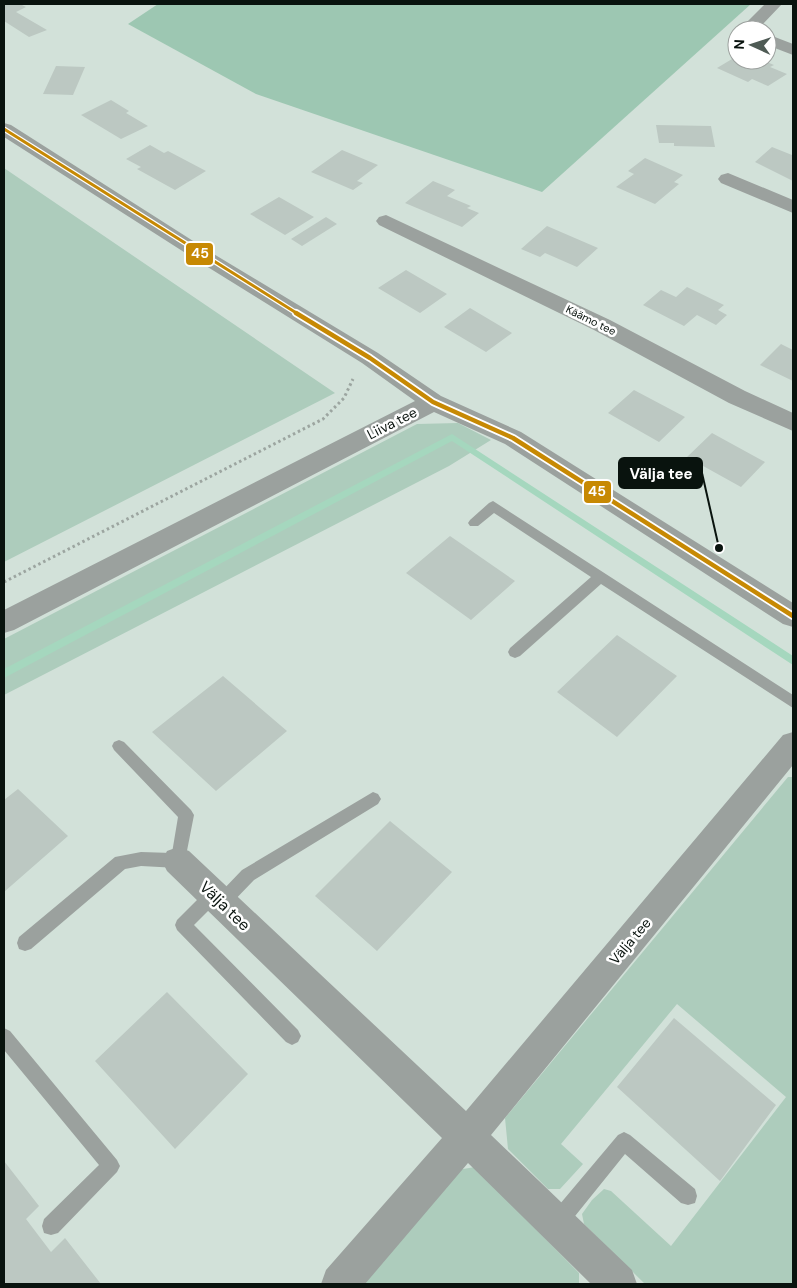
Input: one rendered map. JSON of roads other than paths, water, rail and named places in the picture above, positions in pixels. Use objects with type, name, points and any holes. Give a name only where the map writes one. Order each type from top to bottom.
[{"type":"street","points":[[757,20],[774,4]]},
{"type":"street","points":[[777,43],[793,50]]},
{"type":"street","points":[[4,129],[197,252],[370,358],[433,402]]},
{"type":"street","points":[[728,179],[793,207]]},
{"type":"street","name":"Käämo tee","points":[[386,222],[602,325],[737,398],[793,423]]},
{"type":"street","name":"Liiva tee","points":[[4,622],[433,402],[513,438],[791,610]]},
{"type":"street","name":"Välja tee","points":[[340,1284],[467,1137],[791,752]]},
{"type":"street","name":"Välja tee","points":[[178,861],[618,1284]]},
{"type":"lane","points":[[474,523],[493,506],[793,702]]},
{"type":"lane","points":[[515,652],[600,576]]},
{"type":"lane","points":[[26,942],[121,862],[141,859],[178,861],[186,815],[119,746]]},
{"type":"lane","points":[[292,1036],[183,925],[248,875],[373,799]]},
{"type":"lane","points":[[4,1037],[111,1166],[51,1226]]},
{"type":"lane","points":[[556,1225],[624,1141],[688,1196]]},
{"type":"waterway","points":[[4,674],[452,437],[793,661]]},
{"type":"place","name":"Välja tee","points":[[719,548]]}]
